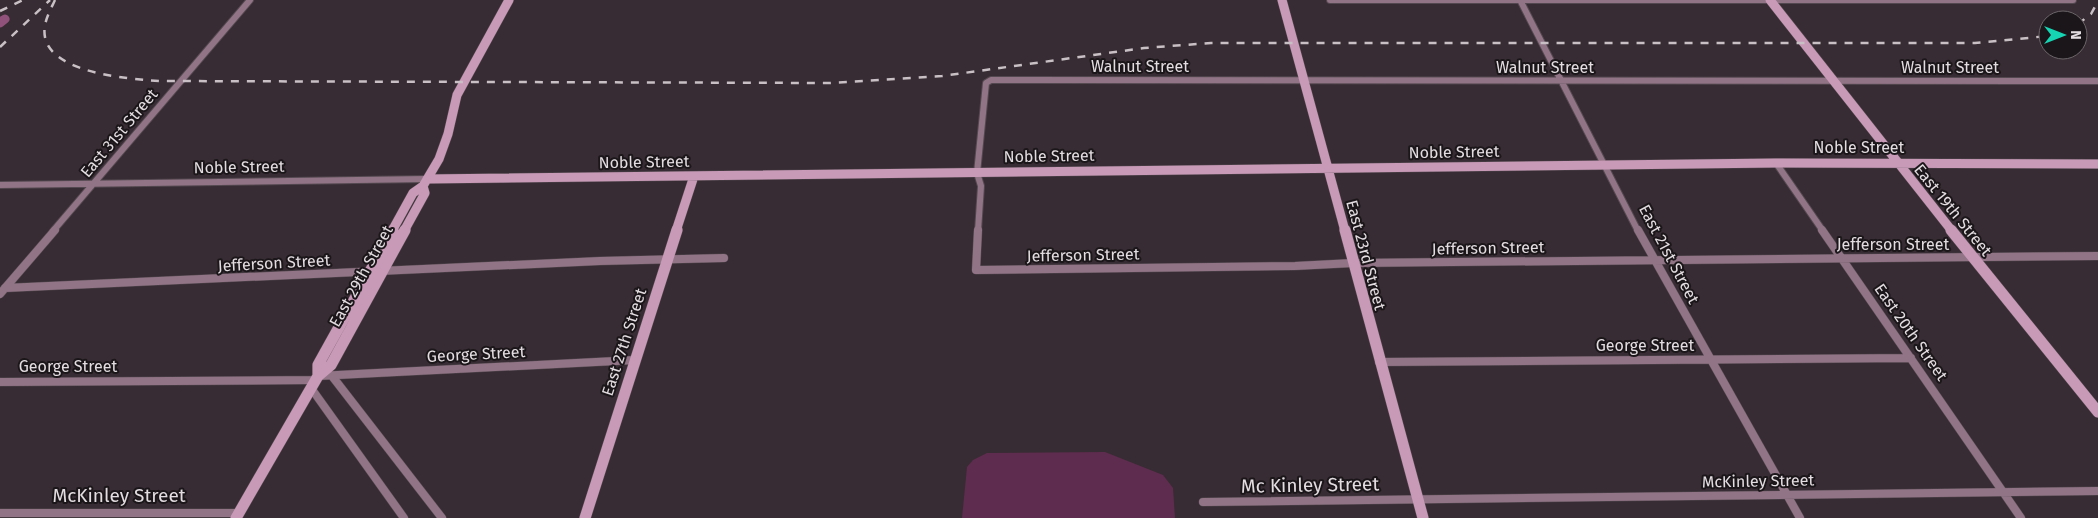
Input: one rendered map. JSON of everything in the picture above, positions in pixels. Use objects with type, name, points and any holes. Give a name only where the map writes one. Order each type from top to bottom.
[{"type":"street","name":"East 31st Street","points":[[3,288],[250,0]]},
{"type":"street","name":"East 29th Street","points":[[315,381],[318,365],[369,272],[413,193],[425,183],[448,134],[450,116],[456,95],[509,0]]},
{"type":"street","name":"East 23rd Street","points":[[1282,0],[1423,518]]},
{"type":"street","points":[[1330,0],[2073,0]]},
{"type":"street","name":"East 21st Street","points":[[1521,0],[1654,260],[1800,518]]},
{"type":"street","name":"East 19th Street","points":[[1770,0],[1896,162],[2098,412]]},
{"type":"street","name":"Walnut Street","points":[[977,172],[986,83],[992,80],[2098,80]]},
{"type":"street","name":"Noble Street","points":[[0,184],[425,183],[694,176],[1776,162],[2098,164]]},
{"type":"street","name":"East 20th Street","points":[[1776,162],[2022,518]]},
{"type":"street","name":"Jefferson Street","points":[[977,172],[981,186],[976,270],[1295,266],[1353,263],[2098,256]]},
{"type":"street","name":"East 27th Street","points":[[585,518],[694,176]]},
{"type":"street","name":"East 29th Street","points":[[237,516],[315,381],[331,364],[425,193],[425,183]]},
{"type":"street","name":"Jefferson Street","points":[[3,288],[724,258]]},
{"type":"street","name":"George Street","points":[[1379,362],[1911,358]]},
{"type":"street","name":"George Street","points":[[0,382],[315,381],[332,376],[636,360]]},
{"type":"street","points":[[332,376],[442,518]]},
{"type":"street","points":[[315,381],[404,518]]},
{"type":"street","name":"McKinley Street","points":[[1418,500],[2098,491]]},
{"type":"street","name":"Mc Kinley Street","points":[[1203,502],[1418,500]]},
{"type":"street","name":"McKinley Street","points":[[0,513],[237,516]]},
{"type":"shaded area","points":[[1105,452],[1163,475],[1173,488],[1175,518],[962,518],[967,467],[973,460],[987,453]]},
{"type":"waterway","points":[[0,22],[5,19],[0,23]]},
{"type":"railway","points":[[0,11],[23,0]]},
{"type":"railway","points":[[0,47],[50,0]]},
{"type":"railway","points":[[55,0],[46,20],[44,30],[46,41],[53,52],[79,68],[96,73],[131,79],[159,81],[829,83],[942,76],[1144,48],[1211,43],[1975,43],[2038,37]]},
{"type":"railway","points":[[2088,16],[2098,1]]}]
